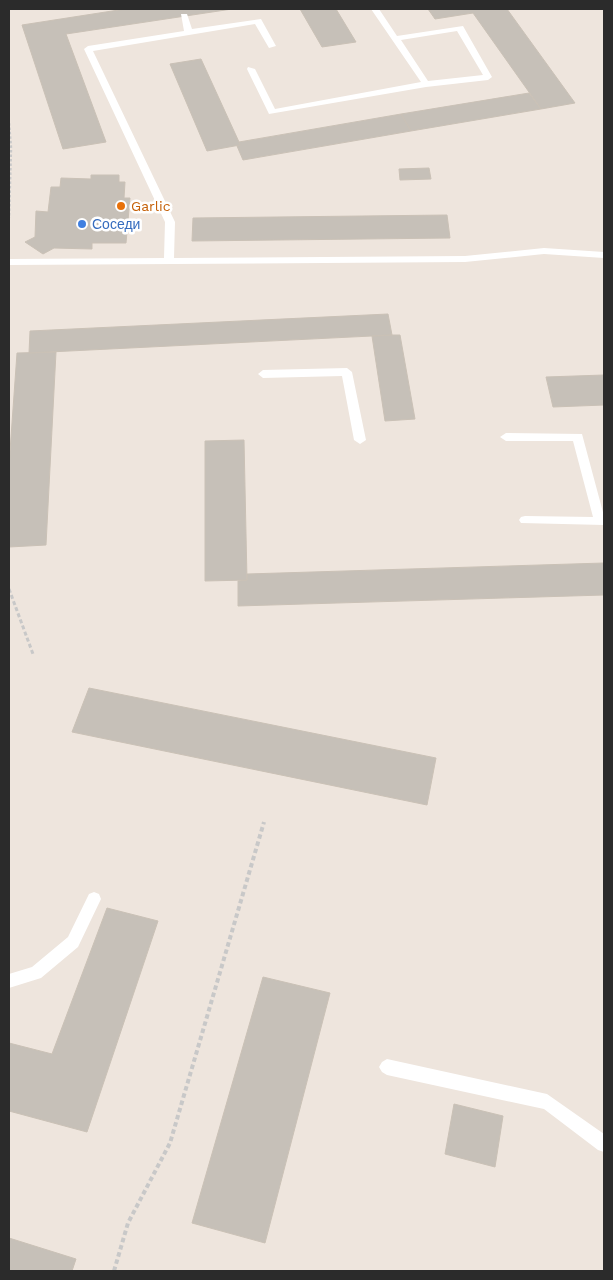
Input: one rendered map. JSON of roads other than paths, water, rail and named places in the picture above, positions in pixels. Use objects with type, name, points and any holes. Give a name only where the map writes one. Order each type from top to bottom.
[{"type":"lane","points":[[375,9],[426,84]]},
{"type":"lane","points":[[184,16],[189,32]]},
{"type":"lane","points":[[169,262],[170,222],[88,49],[258,21],[272,46]]},
{"type":"lane","points":[[251,69],[272,112],[426,84],[488,77],[460,28],[394,39]]},
{"type":"lane","points":[[9,262],[465,259],[544,251],[604,255]]},
{"type":"lane","points":[[263,374],[347,372],[360,440]]},
{"type":"lane","points":[[506,437],[578,437],[600,522],[526,520]]},
{"type":"lane","points":[[9,981],[36,973],[72,942],[94,899]]},
{"type":"lane","points":[[386,1067],[547,1102],[604,1144]]},
{"type":"place","name":"Garlic","points":[[121,206]]},
{"type":"place","name":"Соседи","points":[[82,224]]}]
